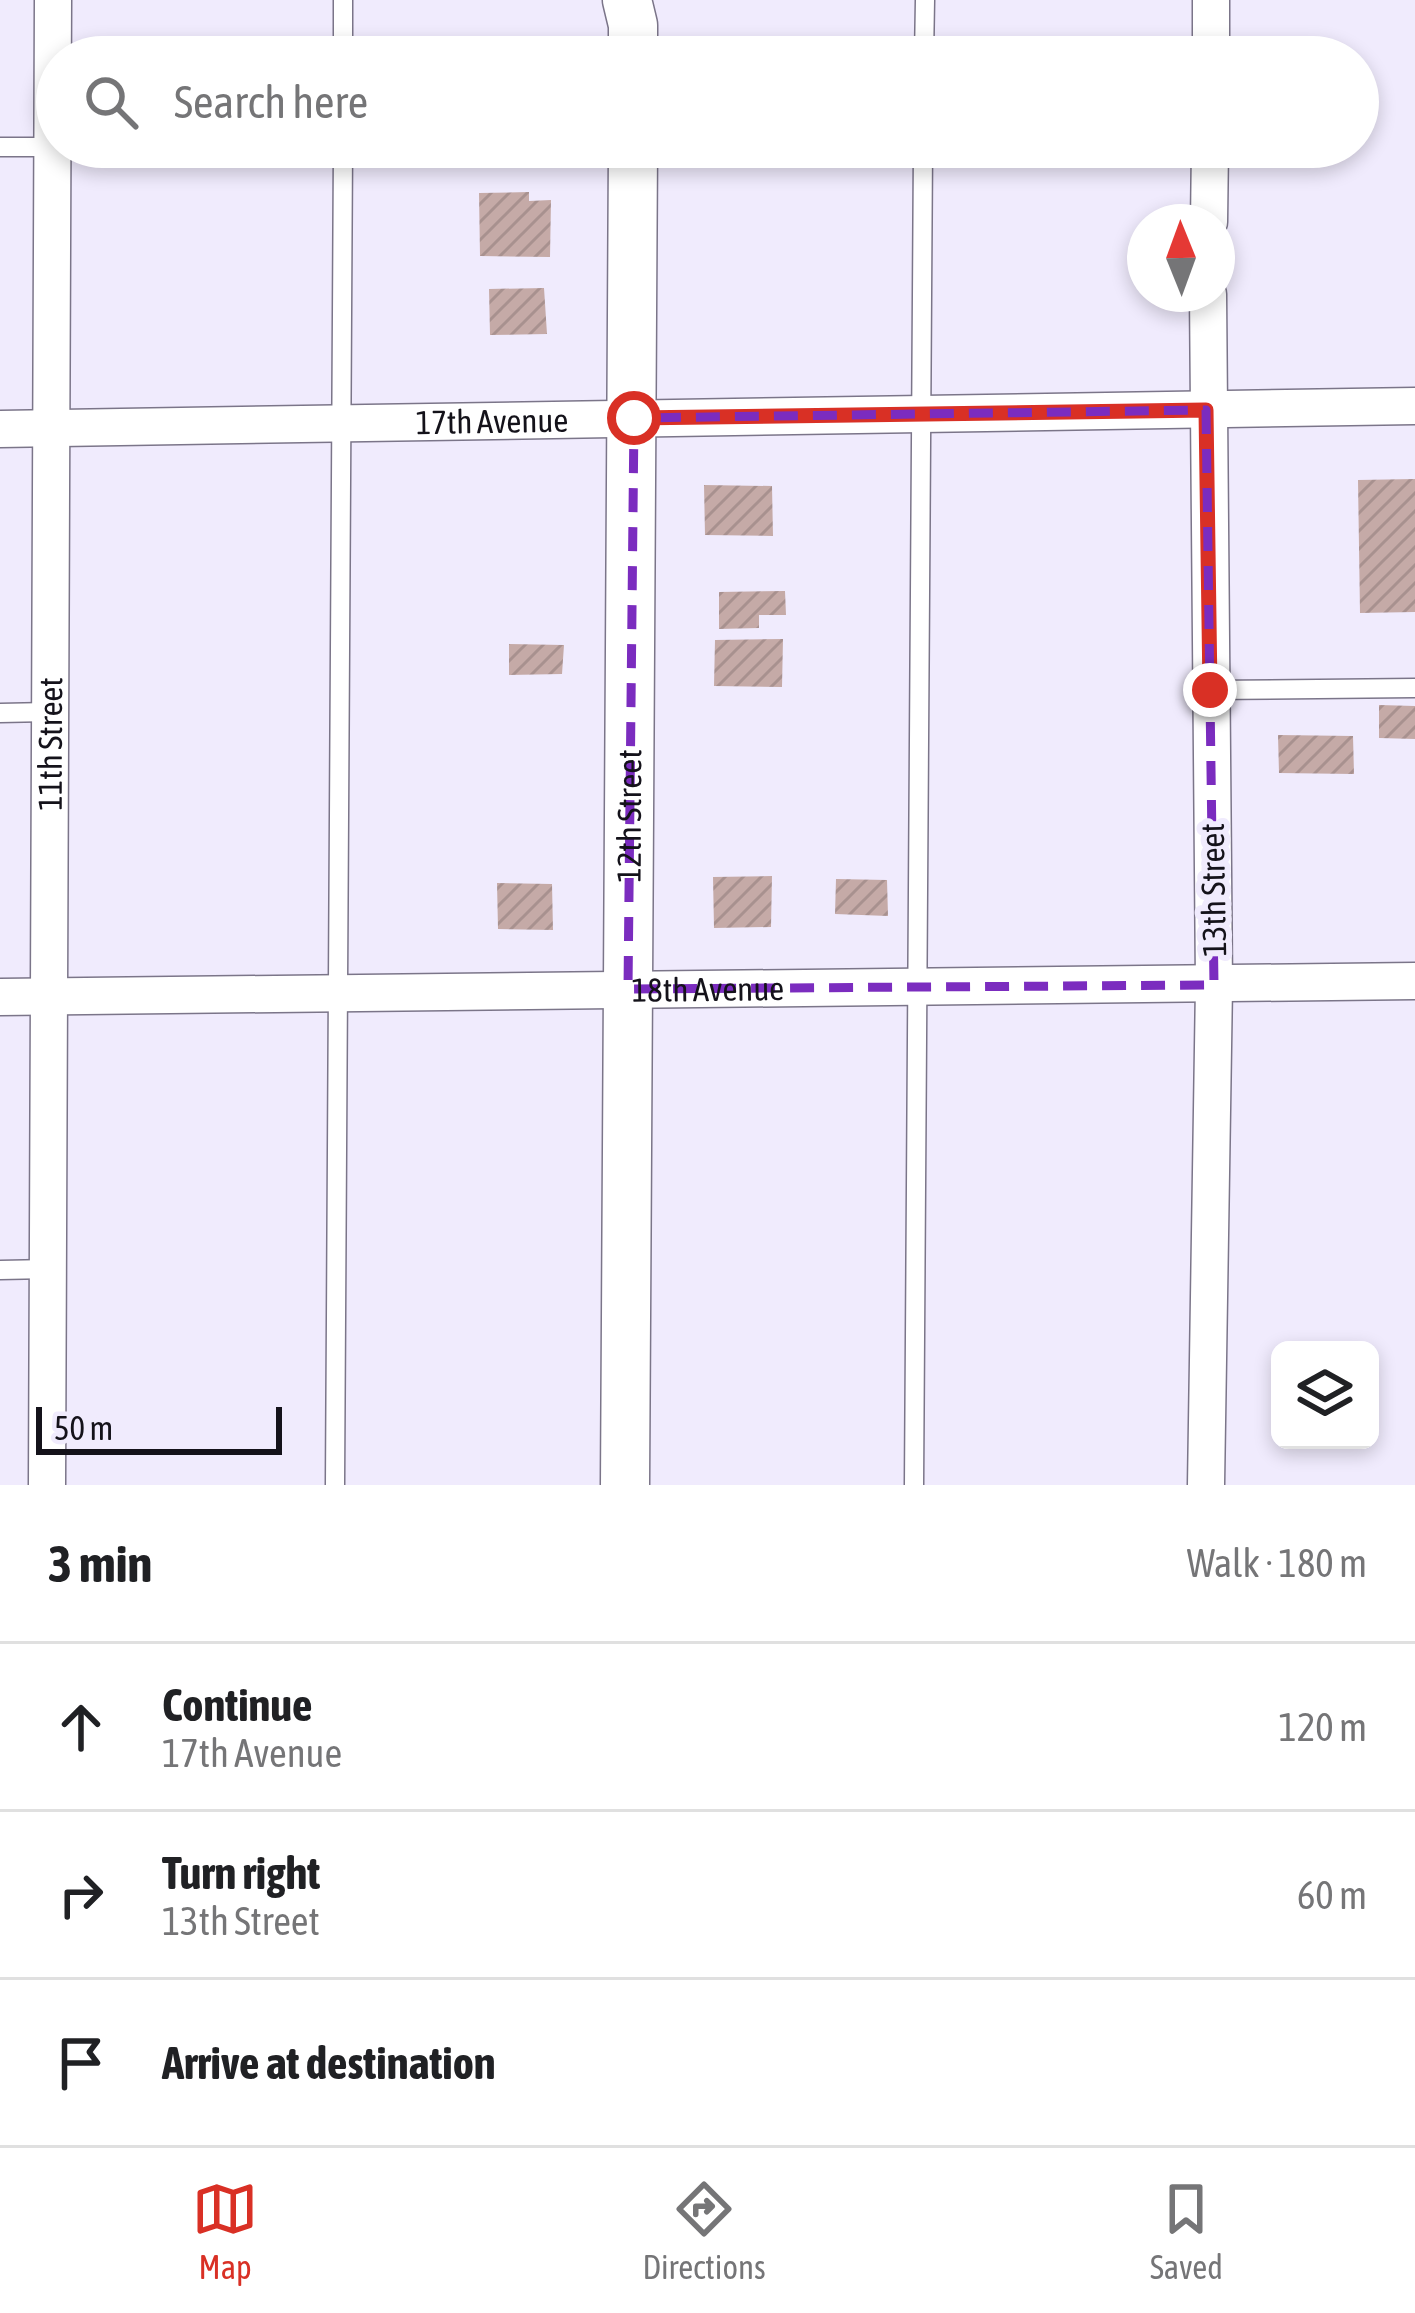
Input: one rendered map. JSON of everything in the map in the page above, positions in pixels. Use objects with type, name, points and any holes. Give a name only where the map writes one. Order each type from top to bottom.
[{"type":"street","name":"11th Street","points":[[53,0],[53,36]]},
{"type":"street","points":[[1210,36],[1211,0]]},
{"type":"street","name":"11th Street","points":[[47,1485],[52,168]]},
{"type":"street","name":"12th Street","points":[[625,1485],[633,168]]},
{"type":"street","points":[[1209,204],[1210,168]]},
{"type":"street","name":"13th Street","points":[[1205,1485],[1214,985],[1208,312]]},
{"type":"street","name":"17th Avenue","points":[[0,429],[1415,406]]},
{"type":"street","name":"18th Avenue","points":[[0,997],[1415,980]]},
{"type":"lane","points":[[343,36],[344,0]]},
{"type":"lane","points":[[924,36],[925,0]]},
{"type":"lane","points":[[0,147],[36,147]]},
{"type":"lane","points":[[335,1485],[343,168]]},
{"type":"lane","points":[[914,1485],[923,168]]},
{"type":"lane","points":[[1210,690],[1415,688]]},
{"type":"lane","points":[[0,713],[48,712]]},
{"type":"lane","points":[[0,1270],[49,1269]]},
{"type":"highlighted area","points":[[1206,410],[1214,985],[628,989],[634,418]]},
{"type":"building","points":[[529,192],[529,201],[551,200],[550,257],[480,256],[479,193]]},
{"type":"building","points":[[544,288],[547,334],[490,335],[489,289]]},
{"type":"building","points":[[1415,479],[1415,612],[1360,613],[1358,480]]},
{"type":"building","points":[[704,485],[772,486],[773,536],[705,535]]},
{"type":"building","points":[[785,591],[786,615],[759,615],[759,628],[719,629],[719,592]]},
{"type":"building","points":[[783,639],[782,687],[714,686],[715,640]]},
{"type":"building","points":[[509,644],[564,645],[562,674],[509,675]]},
{"type":"building","points":[[1379,705],[1415,706],[1415,739],[1379,738]]},
{"type":"building","points":[[1278,735],[1353,736],[1354,774],[1279,773]]},
{"type":"building","points":[[772,876],[771,927],[714,928],[713,877]]},
{"type":"building","points":[[836,879],[887,880],[888,916],[835,914]]},
{"type":"building","points":[[497,883],[552,884],[553,930],[498,929]]},
{"type":"route","points":[[634,418],[1206,410],[1210,690]]}]
